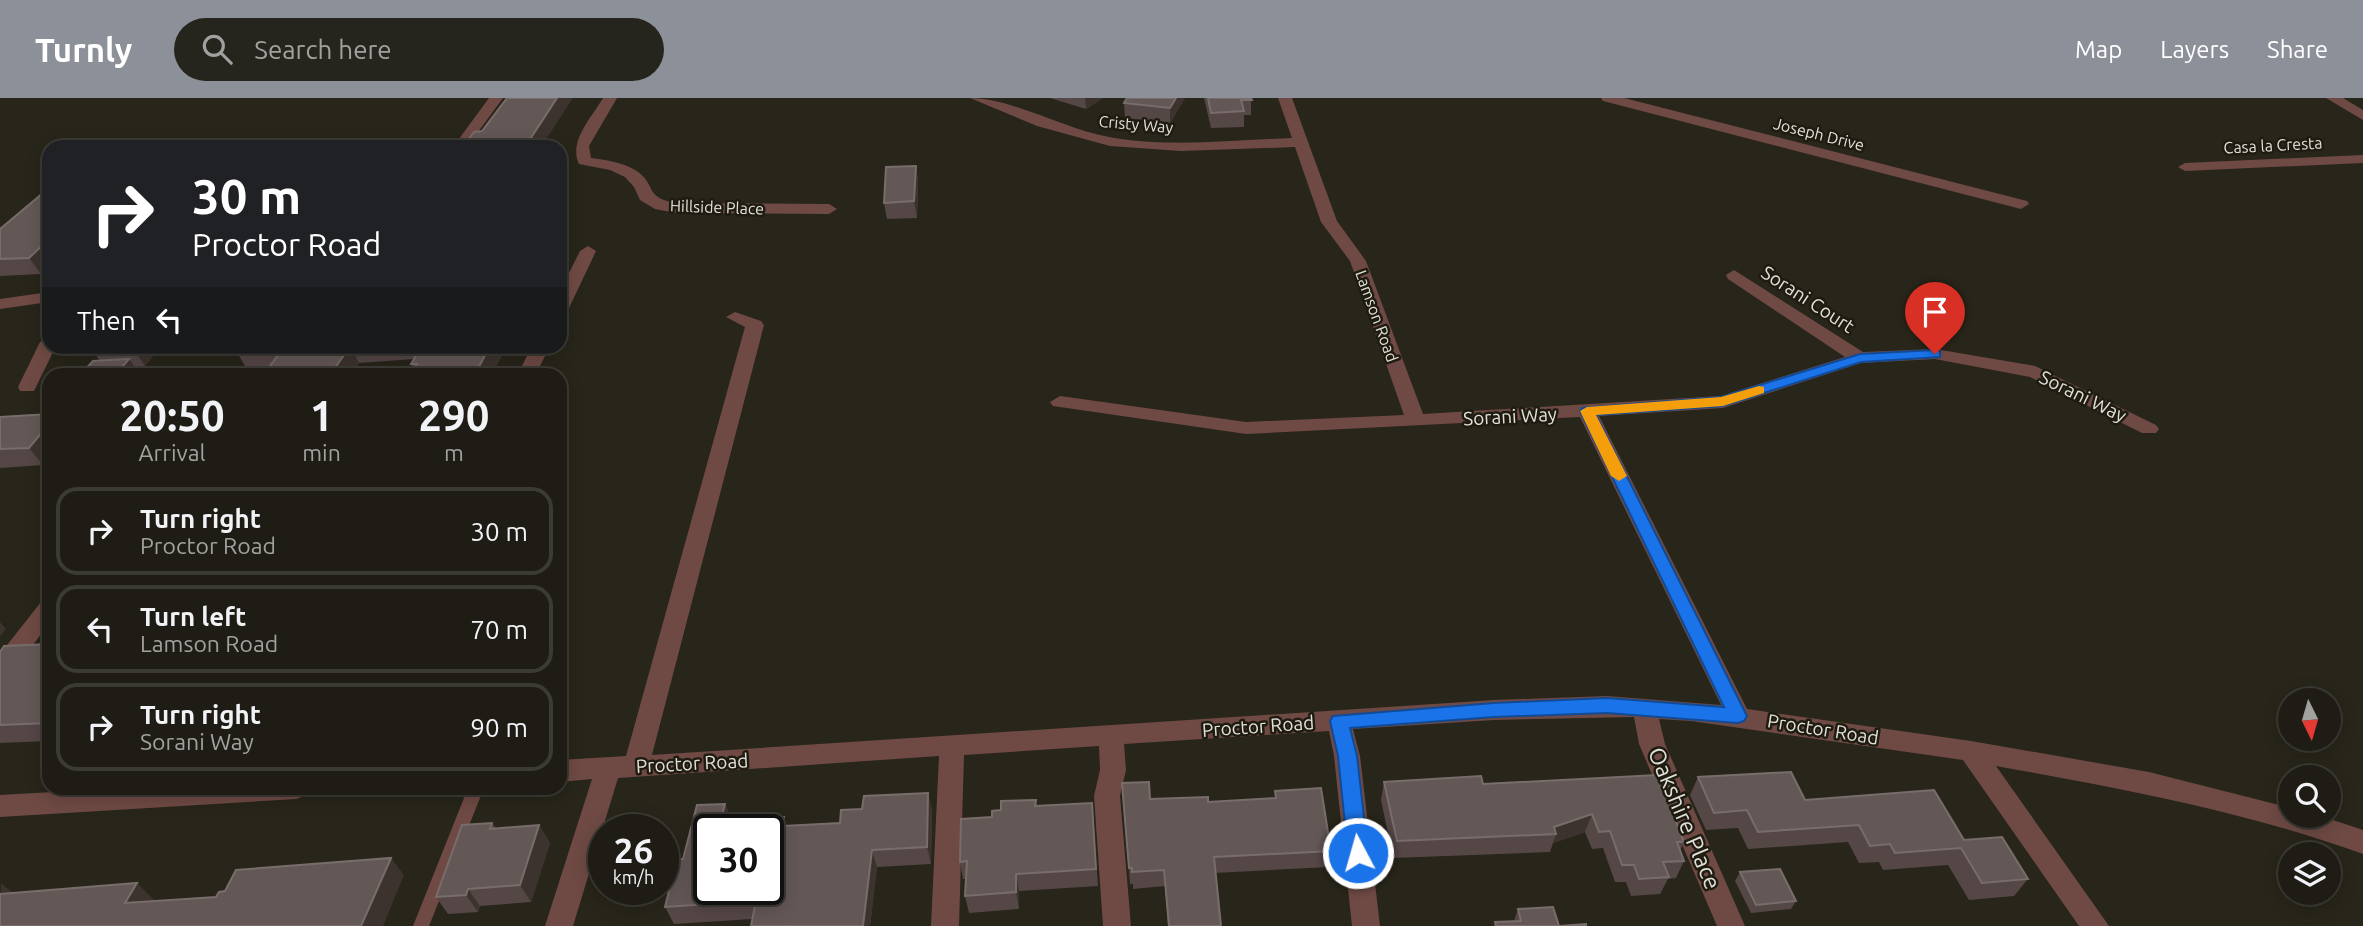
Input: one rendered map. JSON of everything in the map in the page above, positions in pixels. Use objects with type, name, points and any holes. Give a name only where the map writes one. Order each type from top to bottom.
[{"type":"street","points":[[465,140],[496,98]]},
{"type":"street","name":"Hillside Place","points":[[610,98],[582,146],[584,161],[615,167],[637,176],[643,185],[645,197],[655,204],[676,208],[829,209]]},
{"type":"street","name":"Cristy Way","points":[[977,98],[1062,131],[1113,142],[1172,145],[1300,142]]},
{"type":"street","name":"Lamson Road","points":[[1286,98],[1329,222],[1358,261],[1416,421]]},
{"type":"street","name":"Joseph Drive","points":[[1608,98],[2021,204]]},
{"type":"street","points":[[2333,98],[2363,116]]},
{"type":"street","name":"Casa la Cresta","points":[[2185,167],[2363,159]]},
{"type":"street","points":[[567,294],[588,251]]},
{"type":"street","name":"Sorani Court","points":[[1734,275],[1860,358]]},
{"type":"street","points":[[0,304],[42,298]]},
{"type":"street","points":[[636,766],[755,325],[736,317]]},
{"type":"street","points":[[27,387],[43,354]]},
{"type":"street","name":"Sorani Way","points":[[1060,402],[1246,428],[1416,421],[1723,402],[1860,358],[1935,354],[2035,372],[2149,429]]},
{"type":"street","points":[[1587,411],[1738,716]]},
{"type":"street","points":[[0,671],[42,617]]},
{"type":"street","name":"Proctor Road","points":[[567,771],[1571,706],[1644,708],[1738,716],[1971,751],[2149,783],[2306,823],[2363,842]]},
{"type":"street","name":"Oakshire Place","points":[[1644,708],[1652,744],[1731,926]]},
{"type":"street","points":[[1339,721],[1347,756],[1366,926]]},
{"type":"street","points":[[1111,736],[1113,770],[1107,796],[1117,926]]},
{"type":"street","points":[[945,926],[952,747]]},
{"type":"street","points":[[1971,751],[2095,926]]},
{"type":"street","points":[[559,926],[608,768]]},
{"type":"street","points":[[0,806],[106,795]]},
{"type":"lane","points":[[421,926],[473,795]]},
{"type":"building","points":[[507,98],[557,98],[530,140],[468,140],[474,132],[482,131]]},
{"type":"building","points":[[1127,98],[1176,98],[1170,108],[1124,103]]},
{"type":"building","points":[[1208,98],[1252,100],[1241,100],[1244,111],[1211,113]]},
{"type":"building","points":[[916,166],[914,201],[884,203],[886,167]]},
{"type":"building","points":[[42,194],[42,246],[29,258],[0,259],[0,229]]},
{"type":"building","points":[[279,354],[345,354],[335,368],[268,368]]},
{"type":"building","points":[[417,354],[486,354],[478,368],[415,368],[417,364],[411,364]]},
{"type":"building","points":[[129,359],[121,368],[87,368],[93,361]]},
{"type":"building","points":[[42,414],[42,432],[29,448],[0,449],[0,417]]},
{"type":"building","points":[[42,644],[42,723],[0,725],[0,652],[4,646]]},
{"type":"building","points":[[1791,772],[1805,800],[1934,790],[1964,840],[2002,837],[2028,879],[1982,883],[1961,848],[1895,853],[1890,844],[1870,846],[1859,825],[1758,832],[1747,810],[1714,813],[1698,777]]},
{"type":"building","points":[[1657,775],[1659,780],[1666,779],[1682,815],[1674,816],[1684,842],[1677,842],[1684,861],[1663,862],[1669,877],[1639,879],[1634,865],[1622,865],[1610,831],[1599,832],[1592,814],[1554,827],[1556,834],[1397,841],[1384,782],[1481,776],[1483,784]]},
{"type":"building","points":[[1149,782],[1150,799],[1208,797],[1208,802],[1276,798],[1275,791],[1321,788],[1331,851],[1214,857],[1221,926],[1169,926],[1164,870],[1132,872],[1132,868],[1129,868],[1122,783]]},
{"type":"building","points":[[928,793],[927,847],[872,850],[863,926],[751,926],[755,905],[784,905],[784,826],[840,823],[841,810],[862,809],[864,796]]},
{"type":"building","points":[[1036,800],[1035,806],[1092,803],[1096,869],[1016,874],[1016,892],[965,896],[967,861],[960,862],[961,819],[992,817],[992,811],[1001,810],[1001,801]]},
{"type":"building","points":[[725,804],[722,814],[695,814],[697,805]]},
{"type":"building","points":[[693,820],[693,905],[695,905],[665,907],[679,905],[679,859],[683,859]]},
{"type":"building","points":[[492,823],[490,829],[539,825],[520,885],[468,889],[466,895],[436,897],[462,825]]},
{"type":"building","points":[[391,858],[361,926],[0,926],[0,894],[137,883],[125,903],[216,897],[219,892],[225,891],[236,870]]},
{"type":"building","points":[[1780,869],[1796,901],[1756,905],[1740,872]]},
{"type":"building","points":[[1553,907],[1559,926],[1496,926],[1495,922],[1521,921],[1518,909]]},
{"type":"slow traffic","points":[[1619,476],[1587,411],[1723,402],[1759,390]]},
{"type":"route","points":[[1358,853],[1347,756],[1339,721],[1571,706],[1644,708],[1738,716],[1587,411],[1723,402],[1860,358],[1935,354]]}]
